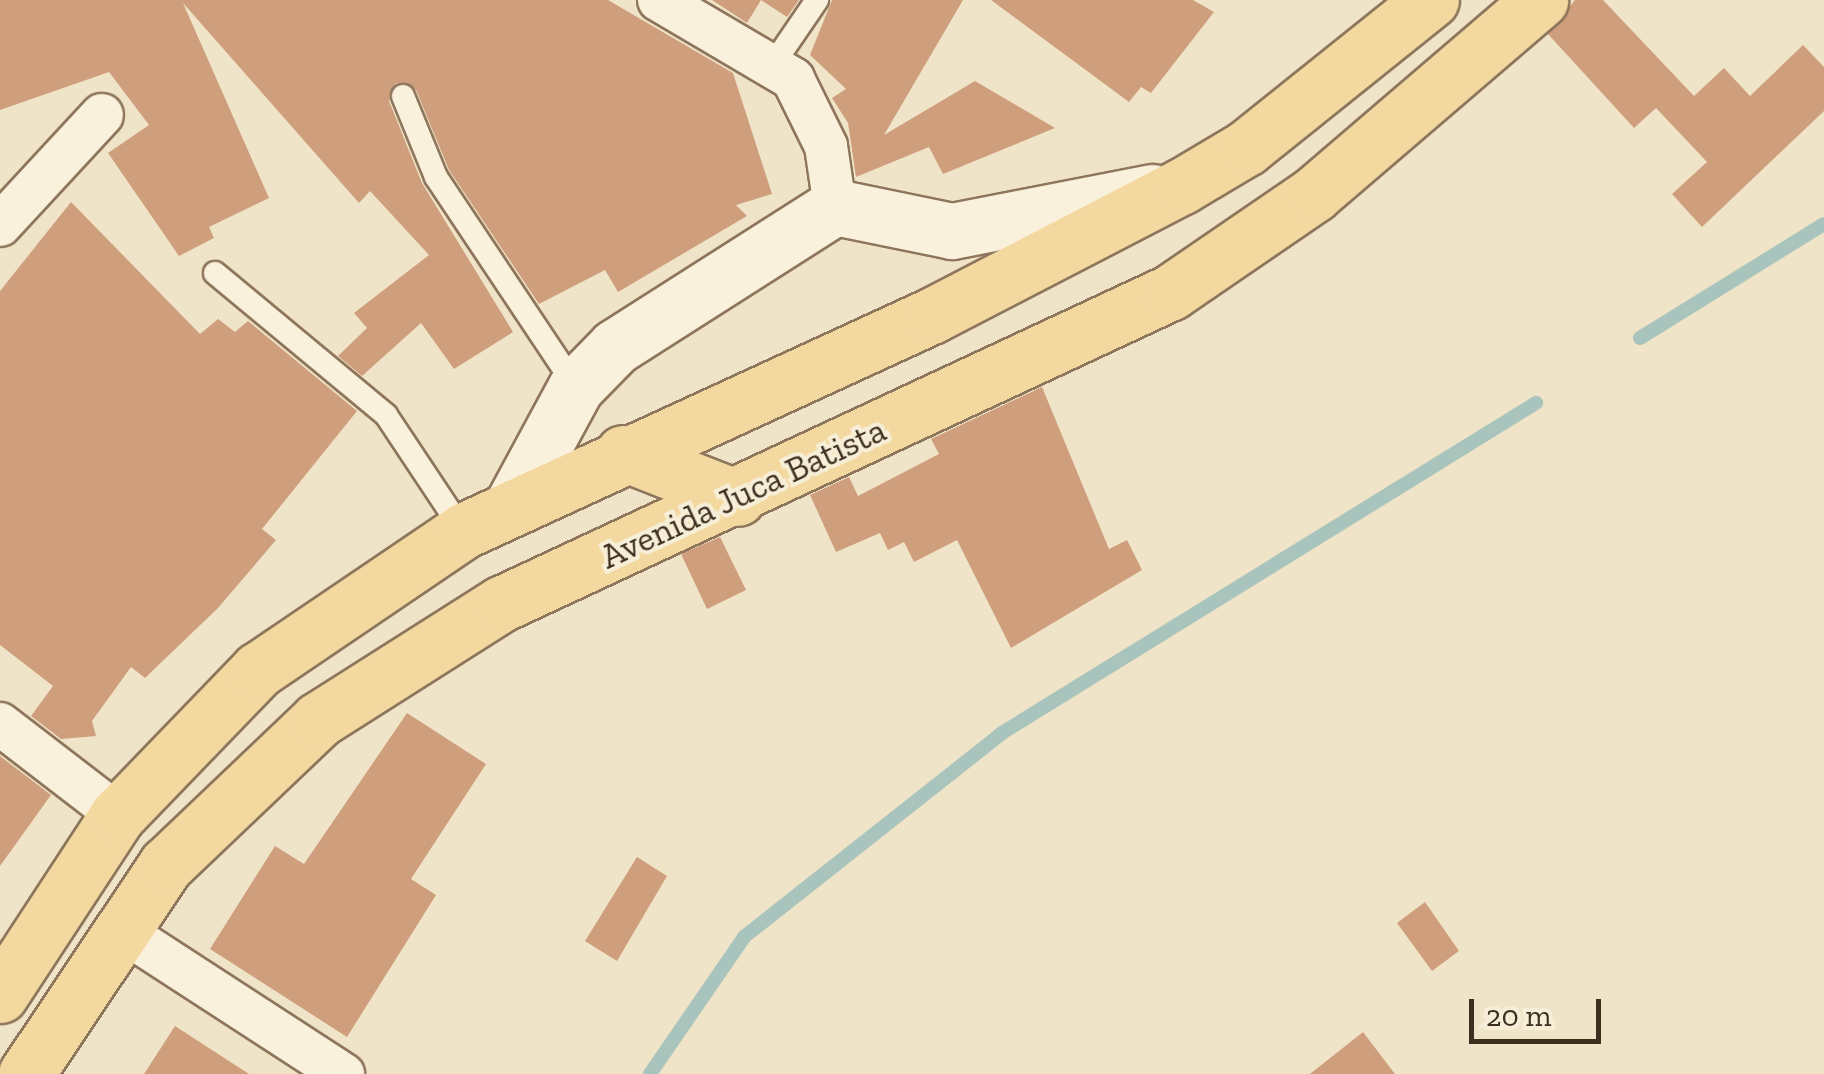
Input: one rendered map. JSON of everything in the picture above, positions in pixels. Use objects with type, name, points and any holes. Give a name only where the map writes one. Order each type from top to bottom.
[{"type":"main road","points":[[0,994],[118,815],[258,670],[487,519],[623,453],[933,315],[1182,186],[1246,148],[1431,0]]},
{"type":"main road","name":"Avenida Juca Batista","points":[[26,1074],[166,865],[318,720],[501,604],[738,498],[1171,292],[1314,194],[1540,0]]},
{"type":"main road","points":[[1171,292],[1199,231],[1182,186]]},
{"type":"main road","points":[[623,453],[738,498]]},
{"type":"street","points":[[658,0],[776,60],[809,102],[835,207]]},
{"type":"street","points":[[0,225],[102,115]]},
{"type":"street","points":[[487,519],[576,388],[616,347],[835,207],[952,231],[1182,186]]},
{"type":"street","points":[[616,347],[598,392],[600,416],[623,453]]},
{"type":"street","points":[[0,724],[118,815]]},
{"type":"street","points":[[121,930],[344,1074]]},
{"type":"lane","points":[[776,60],[817,0]]},
{"type":"lane","points":[[403,96],[436,177],[576,388]]},
{"type":"lane","points":[[215,273],[386,415],[487,519]]},
{"type":"building","points":[[0,0],[608,0],[733,73],[772,194],[736,205],[747,216],[618,292],[605,270],[539,304],[449,170],[416,90],[396,83],[389,101],[422,183],[513,332],[454,369],[421,323],[362,376],[338,356],[367,328],[354,313],[429,255],[370,191],[359,203],[183,3],[269,198],[209,227],[214,238],[179,256],[108,153],[149,125],[109,72],[0,110]]},
{"type":"building","points":[[712,0],[761,0],[747,23]]},
{"type":"building","points":[[761,0],[799,0],[787,17]]},
{"type":"building","points":[[832,0],[963,0],[884,135],[975,81],[1055,128],[943,174],[929,147],[856,177],[848,123],[832,98],[846,89],[810,55]]},
{"type":"building","points":[[991,0],[1193,0],[1214,12],[1151,93],[1141,87],[1129,102]]},
{"type":"building","points":[[1575,0],[1603,0],[1694,96],[1724,68],[1750,96],[1803,45],[1824,67],[1824,111],[1702,227],[1672,194],[1707,162],[1656,108],[1634,128],[1548,34]]},
{"type":"building","points":[[71,202],[200,334],[218,319],[235,332],[248,321],[357,411],[262,529],[276,540],[218,608],[145,678],[131,667],[92,721],[96,736],[61,739],[31,716],[53,686],[0,645],[0,291]]},
{"type":"building","points":[[1042,387],[1109,549],[1127,540],[1142,570],[1011,648],[957,540],[914,562],[904,542],[888,550],[880,533],[836,552],[810,495],[849,477],[858,496],[939,454],[931,439]]},
{"type":"building","points":[[720,537],[746,590],[707,609],[681,554]]},
{"type":"building","points":[[407,713],[486,764],[411,879],[436,895],[347,1037],[210,949],[275,846],[304,864]]},
{"type":"building","points":[[0,756],[51,795],[0,866]]},
{"type":"building","points":[[637,857],[667,876],[617,961],[585,941]]},
{"type":"building","points":[[1425,902],[1459,951],[1432,971],[1397,923]]},
{"type":"building","points":[[175,1026],[249,1074],[144,1074]]},
{"type":"building","points":[[1363,1032],[1395,1074],[1310,1074]]},
{"type":"waterway","points":[[1640,338],[1824,224]]},
{"type":"waterway","points":[[650,1074],[744,937],[1002,733],[1536,403]]}]
